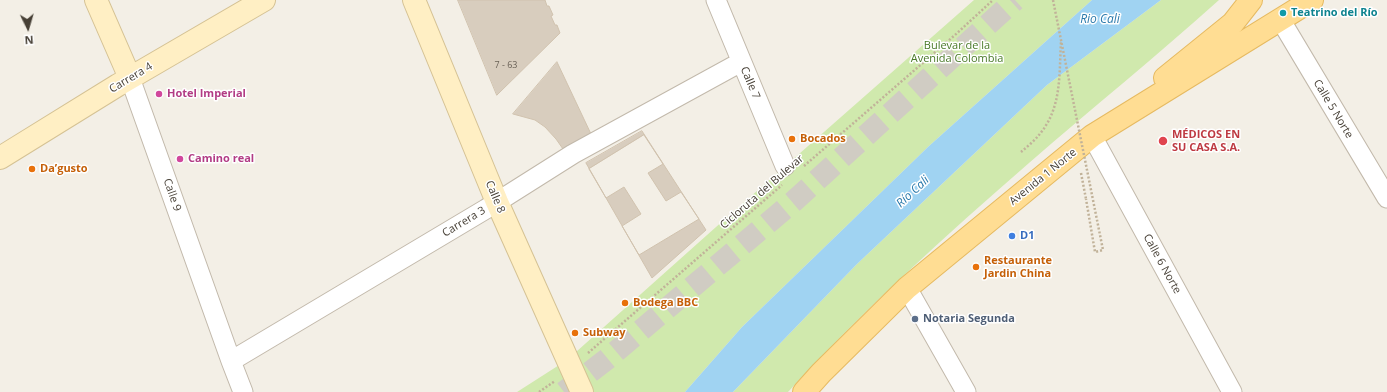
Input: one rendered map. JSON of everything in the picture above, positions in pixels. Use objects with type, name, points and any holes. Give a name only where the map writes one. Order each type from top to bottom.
[{"type":"main road","points":[[1092,136],[1233,23],[1251,0]]},
{"type":"main road","name":"Avenida 1 Norte","points":[[804,392],[820,373],[907,288],[1092,136],[1312,0]]},
{"type":"street","name":"Calle 9","points":[[96,0],[130,78],[243,392]]},
{"type":"street","name":"Carrera 4","points":[[0,158],[130,78],[264,0]]},
{"type":"street","name":"Calle 8","points":[[414,0],[497,202],[582,392]]},
{"type":"street","name":"Calle 7","points":[[716,0],[741,62],[790,173]]},
{"type":"street","name":"Calle 5 Norte","points":[[1280,20],[1387,198]]},
{"type":"street","name":"Carrera 3","points":[[231,361],[497,202],[573,154],[741,62]]},
{"type":"street","name":"Calle 6 Norte","points":[[1092,136],[1232,392]]},
{"type":"street","points":[[907,288],[966,392]]},
{"type":"path","name":"Cicloruta del Bulevar","points":[[539,392],[571,369],[790,173],[955,35],[993,0]]},
{"type":"path","points":[[1053,0],[1103,250],[1095,252],[1080,166]]},
{"type":"path","points":[[1021,152],[1040,134],[1052,114],[1058,95],[1061,42]]},
{"type":"green space","name":"Bulevar de la Avenida Colombia","points":[[974,0],[1092,0],[929,146],[742,327],[685,392],[517,392],[567,360]]},
{"type":"green space","points":[[1161,0],[1219,0],[966,218],[845,332],[788,392],[733,392],[857,264],[1047,85]]},
{"type":"water","name":"Rio Cali","points":[[1092,0],[1161,0],[1047,85],[857,264],[733,392],[685,392],[742,327],[929,146]]},
{"type":"building","points":[[458,0],[545,0],[553,15],[551,16],[555,25],[557,25],[560,33],[497,95]]},
{"type":"building","points":[[557,62],[591,134],[563,149],[545,127],[535,120],[513,114]]},
{"type":"building","points":[[642,131],[706,230],[652,278],[586,163]]},
{"type":"building","points":[[644,135],[663,164],[648,173],[666,201],[681,192],[699,219],[639,255],[622,226],[641,214],[624,187],[606,198],[589,169]]},
{"type":"tunnel","points":[[564,392],[607,359],[794,201],[1015,0]]},
{"type":"place","name":"Teatrino del Río","points":[[1283,13]]},
{"type":"place","name":"Hotel Imperial","points":[[159,94]]},
{"type":"place","name":"Bocados","points":[[792,139]]},
{"type":"place","name":"MÉDICOS EN SU CASA S.A.","points":[[1163,141]]},
{"type":"place","name":"Camino real","points":[[180,159]]},
{"type":"place","name":"Da’gusto","points":[[32,169]]},
{"type":"place","name":"D1","points":[[1012,236]]},
{"type":"place","name":"Restaurante Jardin China","points":[[976,267]]},
{"type":"place","name":"Bodega BBC","points":[[625,303]]},
{"type":"place","name":"Notaria Segunda","points":[[915,319]]},
{"type":"place","name":"Subway","points":[[575,333]]},
{"type":"water label","name":"Río Cali","points":[[913,192]]}]
